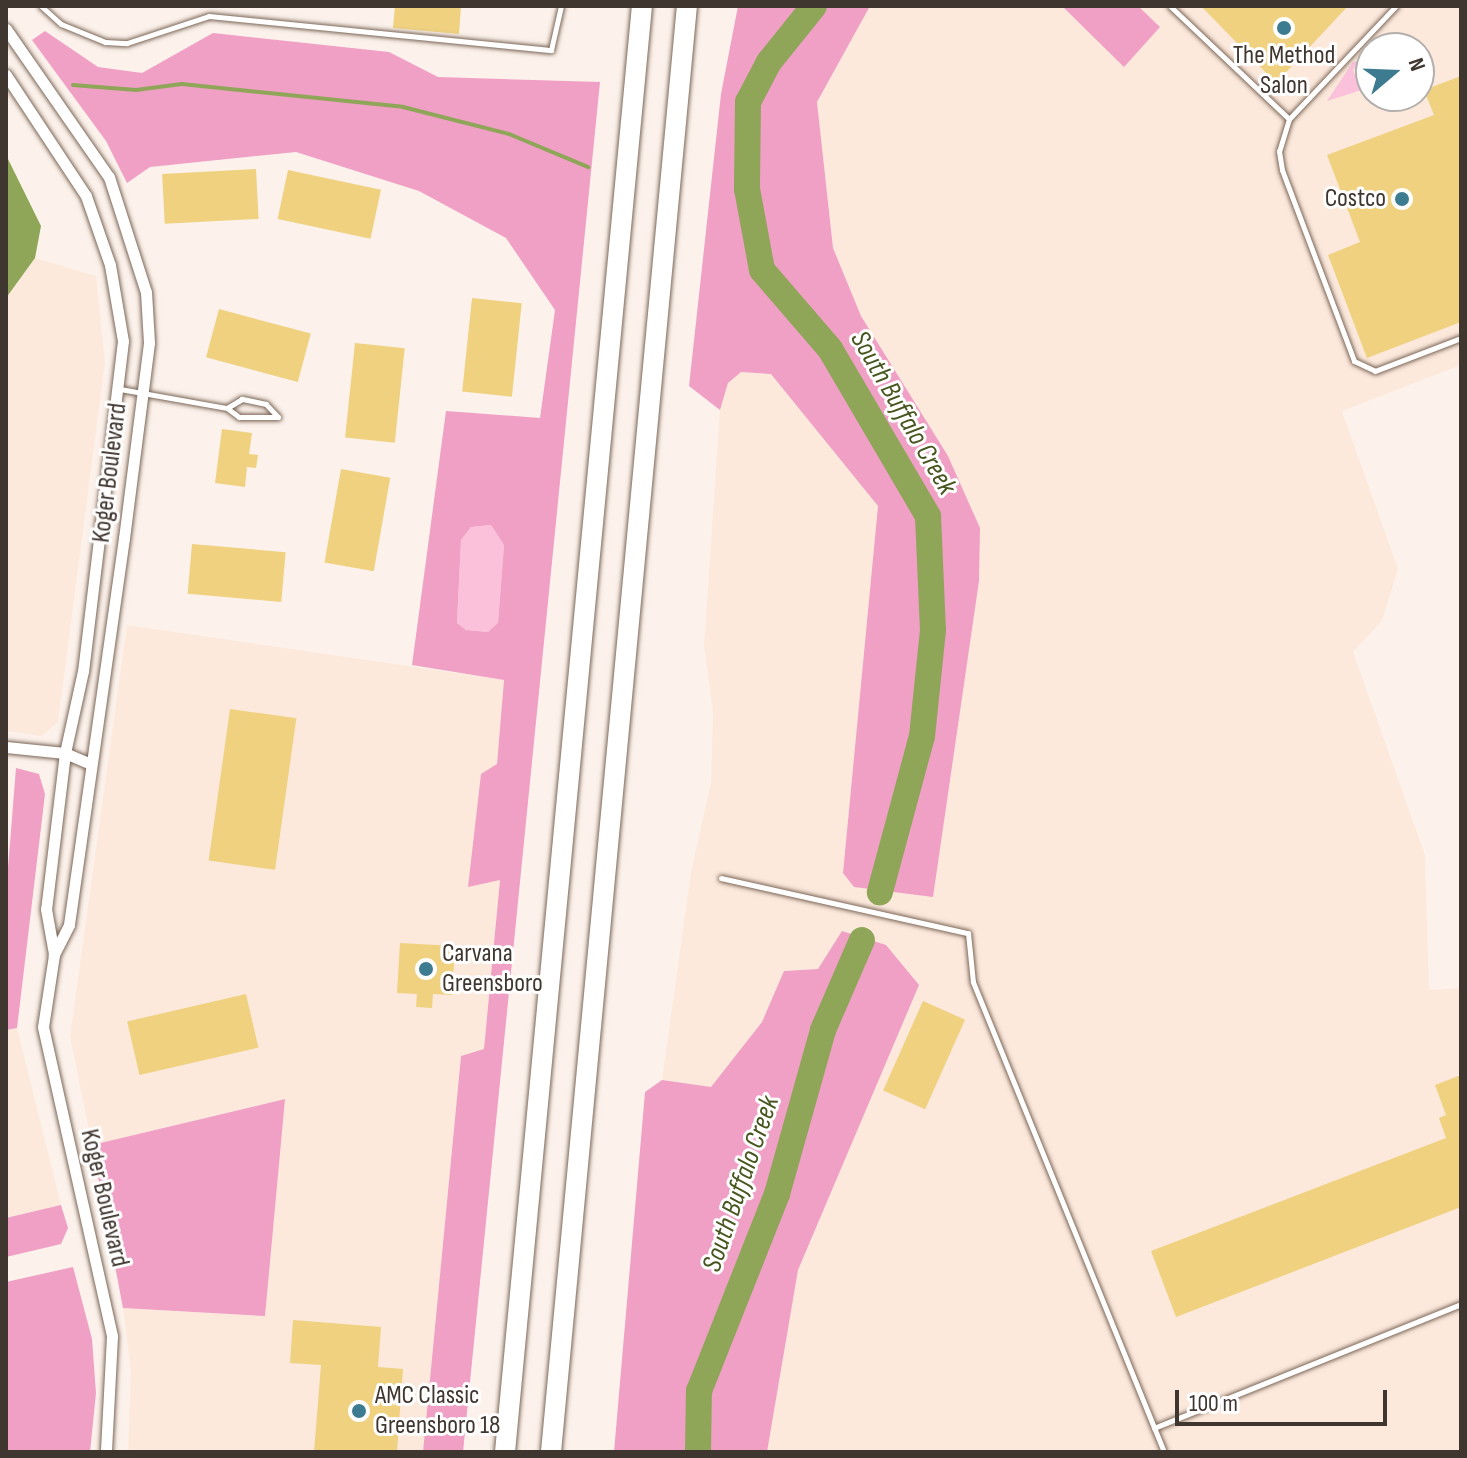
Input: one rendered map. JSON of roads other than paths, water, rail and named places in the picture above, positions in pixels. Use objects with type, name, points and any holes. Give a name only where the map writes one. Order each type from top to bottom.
[{"type":"highway","points":[[505,1452],[642,6]]},
{"type":"highway","points":[[551,1452],[687,6]]},
{"type":"street","name":"Koger Boulevard","points":[[6,29],[88,142],[125,216],[146,292],[149,343],[143,396],[69,925],[54,955],[43,1027],[112,1336],[106,1452]]},
{"type":"street","name":"Koger Boulevard","points":[[6,75],[73,169],[99,228],[118,297],[120,389],[83,671],[65,753],[46,909],[54,955]]},
{"type":"street","points":[[6,747],[65,753],[91,764]]},
{"type":"lane","points":[[41,6],[61,24],[105,42],[154,37],[209,16],[551,50],[561,6]]},
{"type":"lane","points":[[1170,6],[1289,119]]},
{"type":"lane","points":[[1396,6],[1289,119],[1279,151],[1282,170],[1354,361],[1375,371],[1461,338]]},
{"type":"lane","points":[[120,389],[143,396],[227,408],[239,417],[278,417],[266,404],[242,399],[227,408]]},
{"type":"lane","points":[[721,878],[968,933],[973,982],[1164,1452]]},
{"type":"lane","points":[[1154,1428],[1461,1304]]},
{"type":"waterway","name":"South Buffalo Creek","points":[[814,6],[769,62],[748,102],[747,189],[762,270],[830,349],[928,516],[933,630],[922,736],[880,892]]},
{"type":"waterway","points":[[73,85],[136,90],[182,84],[403,107],[509,134],[588,167]]},
{"type":"waterway","name":"South Buffalo Creek","points":[[698,1452],[699,1391],[777,1194],[823,1030],[862,940]]},
{"type":"place","name":"The Method Salon","points":[[1284,28]]},
{"type":"place","name":"Costco","points":[[1402,199]]},
{"type":"place","name":"Carvana Greensboro","points":[[426,969]]},
{"type":"place","name":"AMC Classic Greensboro 18","points":[[359,1411]]}]
